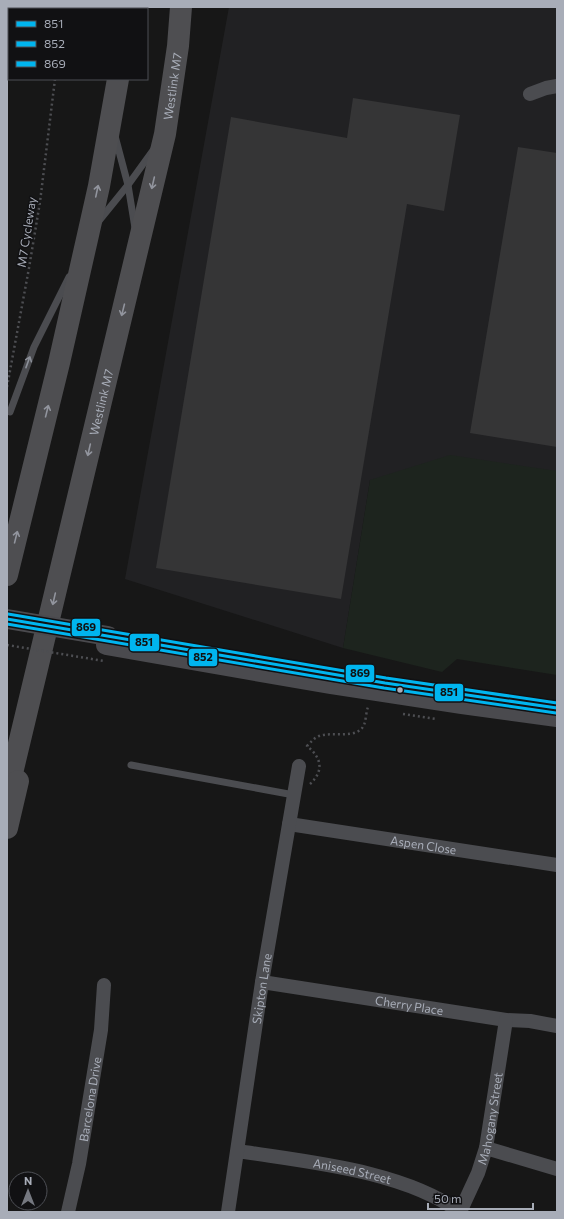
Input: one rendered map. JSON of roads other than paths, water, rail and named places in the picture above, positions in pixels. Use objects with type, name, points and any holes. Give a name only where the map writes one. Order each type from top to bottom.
[{"type":"highway","name":"Westlink M7","points":[[7,794],[164,134],[178,46],[182,7]]},
{"type":"highway","points":[[7,575],[87,239],[118,80]]},
{"type":"highway","points":[[7,828],[19,776],[36,673]]},
{"type":"main road","points":[[7,618],[106,648],[385,683],[557,708]]},
{"type":"main road","points":[[7,629],[106,648],[330,684],[557,717]]},
{"type":"street","points":[[530,94],[546,88],[557,86]]},
{"type":"street","name":"Skipton Lane","points":[[228,1212],[262,982],[299,766]]},
{"type":"street","name":"Aspen Close","points":[[289,824],[557,865]]},
{"type":"street","name":"Cherry Place","points":[[262,982],[506,1020],[530,1021],[557,1026]]},
{"type":"street","name":"Barcelona Drive","points":[[68,1212],[79,1164],[101,1030],[104,985]]},
{"type":"street","name":"Mahogany Street","points":[[460,1212],[478,1173],[486,1148],[506,1020]]},
{"type":"street","points":[[486,1148],[557,1170]]},
{"type":"street","name":"Aniseed Street","points":[[238,1151],[338,1167],[372,1175],[434,1195],[460,1212]]},
{"type":"lane","points":[[111,118],[128,185],[138,248]]},
{"type":"lane","points":[[10,412],[34,348],[87,239],[164,134]]},
{"type":"lane","points":[[131,765],[294,795]]}]
